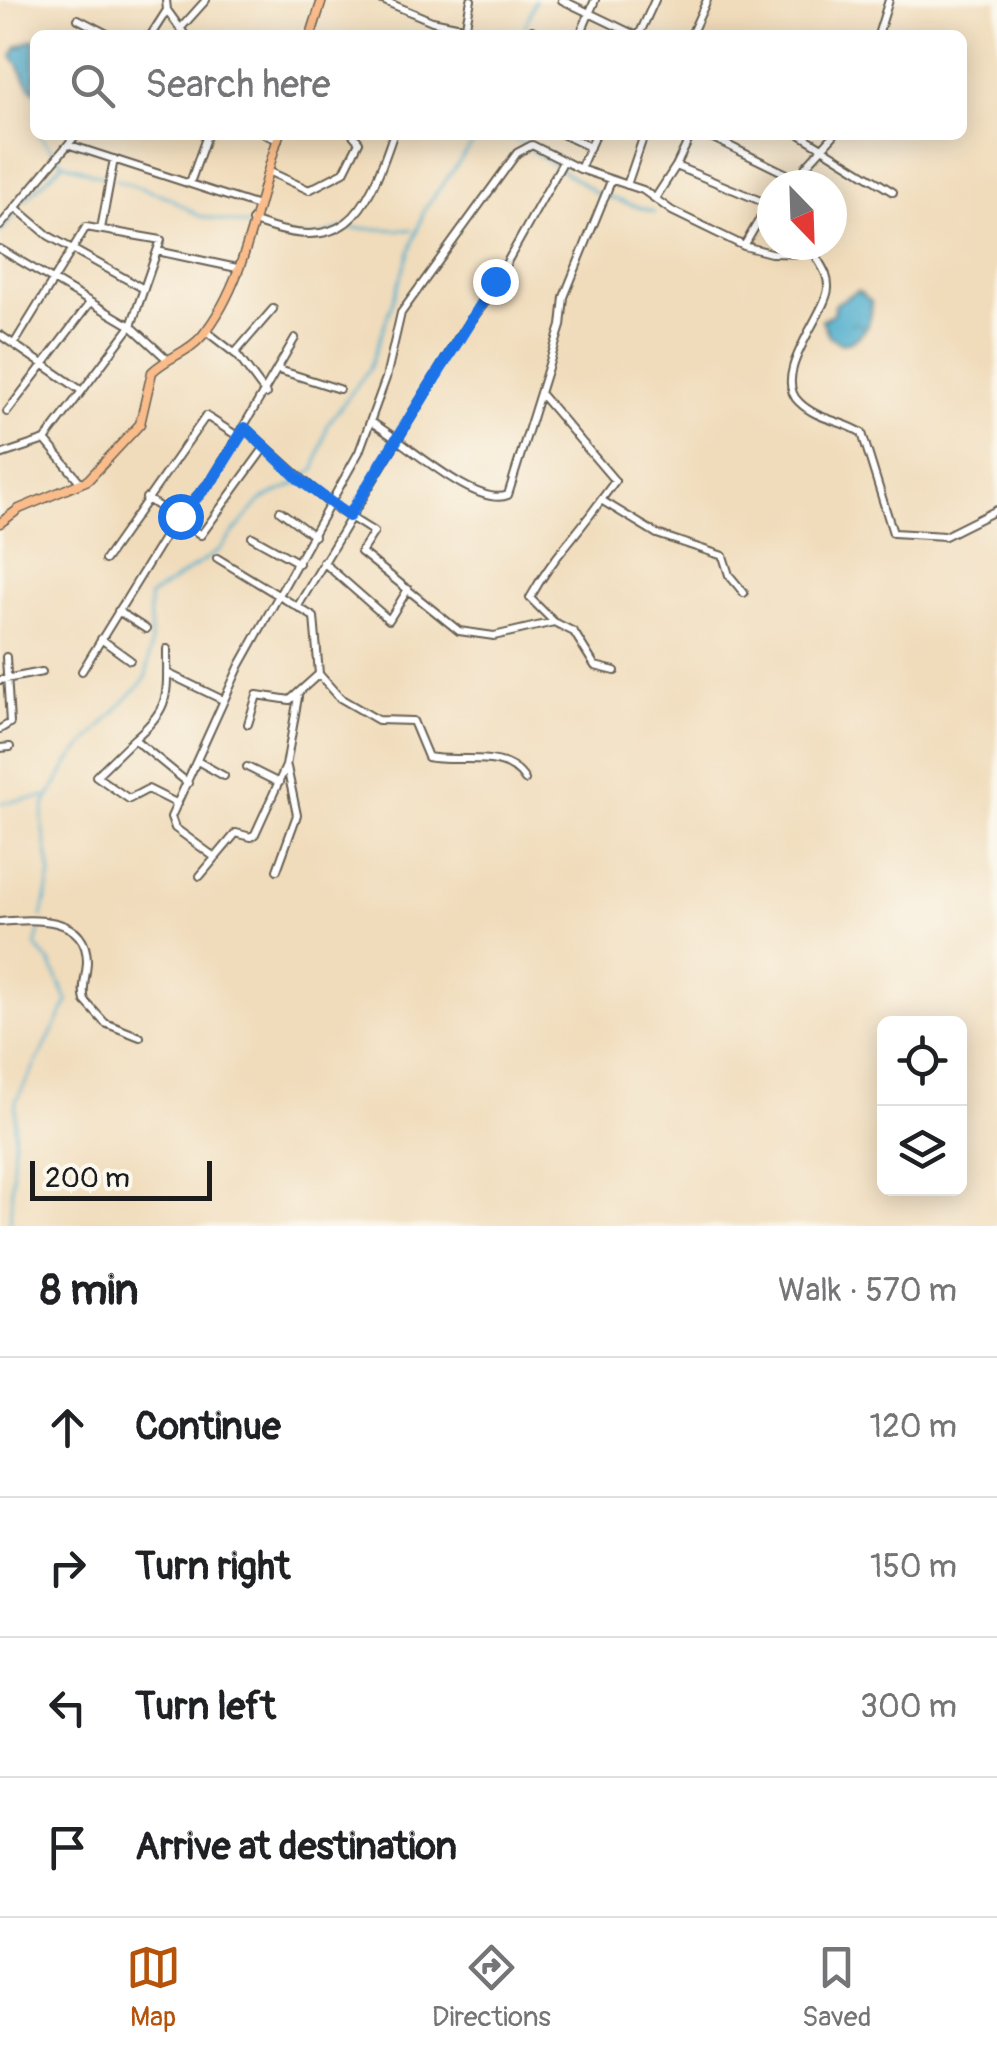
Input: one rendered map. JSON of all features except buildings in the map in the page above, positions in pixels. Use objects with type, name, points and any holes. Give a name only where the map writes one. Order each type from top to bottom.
[{"type":"main road","points":[[313,30],[322,0]]},
{"type":"main road","points":[[0,523],[19,509],[82,484],[140,424],[148,380],[168,360],[193,346],[206,331],[237,268],[277,140]]},
{"type":"street","points":[[153,30],[166,10],[166,0]]},
{"type":"street","points":[[184,30],[206,0]]},
{"type":"street","points":[[382,0],[459,30]]},
{"type":"street","points":[[465,30],[470,0]]},
{"type":"street","points":[[562,0],[626,30]]},
{"type":"street","points":[[582,30],[596,0]]},
{"type":"street","points":[[639,30],[654,0]]},
{"type":"street","points":[[694,30],[707,0]]},
{"type":"street","points":[[880,30],[889,0]]},
{"type":"street","points":[[166,10],[181,30]]},
{"type":"street","points":[[78,19],[99,30]]},
{"type":"street","points":[[0,226],[73,140]]},
{"type":"street","points":[[190,183],[205,140]]},
{"type":"street","points":[[267,170],[310,190],[350,165],[357,140]]},
{"type":"street","points":[[252,220],[288,234],[326,234],[353,216],[376,186],[391,140]]},
{"type":"street","points":[[213,856],[173,824],[223,700],[331,505],[370,422],[401,313],[465,229],[502,170],[534,140]]},
{"type":"street","points":[[576,140],[590,146]]},
{"type":"street","points":[[580,170],[593,140]]},
{"type":"street","points":[[626,185],[642,140]]},
{"type":"street","points":[[656,197],[689,140]]},
{"type":"street","points":[[717,140],[778,170]]},
{"type":"street","points":[[812,140],[893,192]]},
{"type":"street","points":[[806,170],[829,140]]},
{"type":"street","points":[[70,145],[256,204]]},
{"type":"street","points":[[532,145],[580,170],[656,197],[672,211],[757,249]]},
{"type":"street","points":[[101,229],[114,159]]},
{"type":"street","points":[[298,606],[563,162]]},
{"type":"street","points":[[676,166],[757,196]]},
{"type":"street","points":[[370,422],[400,439],[453,480],[481,495],[504,498],[522,458],[561,326],[564,297],[611,181]]},
{"type":"street","points":[[18,209],[72,250],[144,289]]},
{"type":"street","points":[[744,246],[757,224]]},
{"type":"street","points":[[0,455],[45,440],[82,391],[130,326],[161,240],[86,227],[14,344]]},
{"type":"street","points":[[0,250],[130,326],[168,360]]},
{"type":"street","points":[[157,251],[237,268]]},
{"type":"street","points":[[819,260],[827,274],[828,293],[811,321],[790,383],[794,398],[819,416],[862,434],[892,533],[939,537],[997,510]]},
{"type":"street","points":[[7,412],[89,304]]},
{"type":"street","points":[[235,354],[273,309]]},
{"type":"street","points":[[206,331],[235,354],[266,394]]},
{"type":"street","points":[[0,336],[82,391]]},
{"type":"street","points":[[82,671],[175,520],[213,479],[266,394],[294,338]]},
{"type":"street","points":[[278,370],[340,389]]},
{"type":"street","points":[[540,392],[615,481],[584,525],[562,545],[530,598],[554,622],[574,632],[596,666],[615,671]]},
{"type":"street","points":[[105,560],[206,416],[239,436]]},
{"type":"street","points":[[245,428],[331,505],[374,532],[361,552],[459,631],[494,636],[554,622]]},
{"type":"street","points":[[45,440],[82,484]]},
{"type":"street","points":[[146,498],[195,536],[206,531],[265,447]]},
{"type":"street","points":[[601,500],[657,534],[723,556],[728,576],[744,593]]},
{"type":"street","points":[[280,511],[314,536]]},
{"type":"street","points":[[252,537],[299,562]]},
{"type":"street","points":[[218,558],[314,617],[312,630],[319,674],[340,698],[378,720],[413,721],[425,756],[502,761],[516,767],[525,780]]},
{"type":"street","points":[[322,562],[390,620],[408,589]]},
{"type":"street","points":[[118,610],[146,629]]},
{"type":"street","points":[[101,639],[130,660]]},
{"type":"street","points":[[167,649],[167,702],[158,719],[96,776],[129,799],[148,789],[178,804]]},
{"type":"street","points":[[0,729],[10,723],[4,679],[6,657]]},
{"type":"street","points":[[4,679],[42,672]]},
{"type":"street","points":[[167,673],[223,700]]},
{"type":"street","points":[[200,876],[236,832],[253,836],[286,766],[298,697],[319,674]]},
{"type":"street","points":[[248,724],[257,695],[286,700],[298,697]]},
{"type":"street","points":[[134,739],[188,783]]},
{"type":"street","points":[[0,748],[10,747]]},
{"type":"street","points":[[199,762],[224,776]]},
{"type":"street","points":[[276,870],[296,815],[286,766]]},
{"type":"street","points":[[247,767],[278,783]]},
{"type":"street","points":[[0,922],[34,920],[78,930],[83,936],[85,1001],[105,1023],[140,1037]]},
{"type":"water","points":[[30,41],[30,86],[12,56],[17,46]]},
{"type":"water","points":[[858,291],[871,301],[868,323],[855,339],[840,343],[829,336],[822,320],[834,313],[835,304]]},
{"type":"waterway","points":[[524,30],[535,0]]},
{"type":"waterway","points":[[43,140],[63,163],[106,178]]},
{"type":"waterway","points":[[42,917],[51,875],[42,820],[45,803],[72,758],[146,678],[151,643],[149,597],[218,551],[261,500],[298,483],[315,469],[328,424],[369,369],[425,208],[475,140]]},
{"type":"waterway","points":[[516,140],[598,194],[654,212]]},
{"type":"waterway","points":[[25,200],[62,164]]},
{"type":"waterway","points":[[114,179],[168,197],[199,216],[258,227],[285,237],[313,238],[345,228],[412,230]]},
{"type":"waterway","points":[[0,233],[18,211]]},
{"type":"waterway","points":[[0,803],[48,796]]},
{"type":"waterway","points":[[10,1226],[16,1101],[68,1002],[50,962],[36,947],[41,925]]},
{"type":"route","points":[[180,516],[213,479],[245,428],[300,480],[349,516],[495,281]]}]
